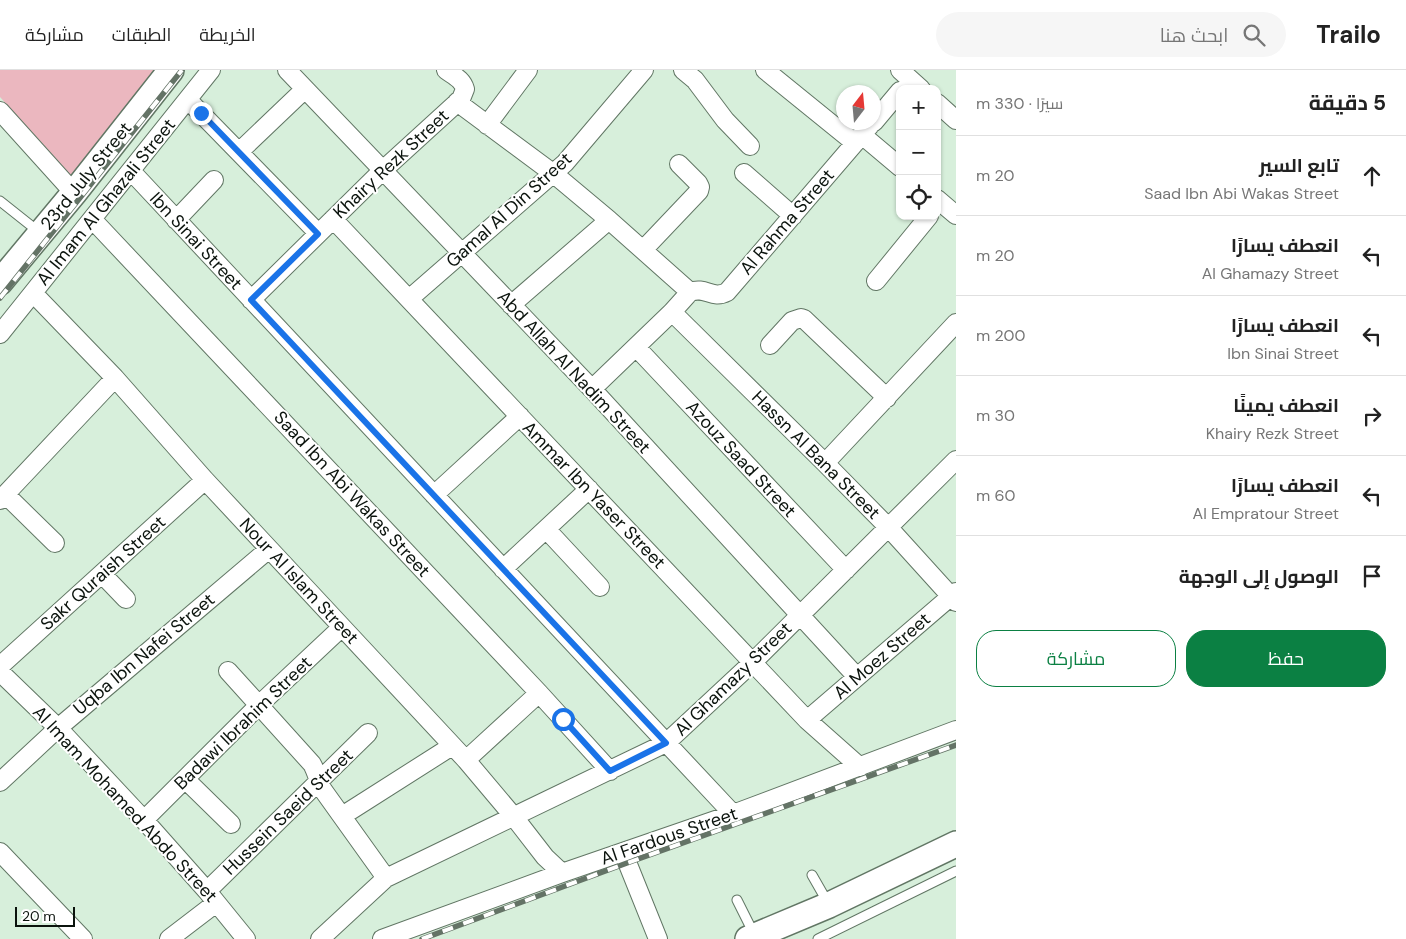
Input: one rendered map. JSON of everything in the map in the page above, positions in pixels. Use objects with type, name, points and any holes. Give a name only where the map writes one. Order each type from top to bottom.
[{"type":"street","name":"23rd July Street","points":[[0,282],[74,193],[171,70]]},
{"type":"street","name":"Al Imam Al Ghazali Street","points":[[0,334],[211,70]]},
{"type":"street","name":"Abd Allah Al Nadim Street","points":[[287,70],[592,390],[857,677]]},
{"type":"street","points":[[446,70],[460,79],[461,96],[487,125],[554,174],[690,292],[592,390]]},
{"type":"street","points":[[487,125],[528,70]]},
{"type":"street","name":"Gamal Al Din Street","points":[[409,299],[554,174],[644,70]]},
{"type":"street","points":[[765,70],[866,131],[896,163]]},
{"type":"street","points":[[694,73],[725,120],[750,146]]},
{"type":"street","name":"Al Rahma Street","points":[[690,292],[702,290],[715,296],[721,296],[727,292],[907,84]]},
{"type":"street","points":[[239,152],[305,89]]},
{"type":"street","name":"Khairy Rezk Street","points":[[251,300],[461,96]]},
{"type":"street","points":[[188,100],[318,234]]},
{"type":"street","points":[[941,107],[956,120]]},
{"type":"street","points":[[0,111],[74,193]]},
{"type":"street","points":[[643,250],[699,192],[698,183],[679,164]]},
{"type":"street","name":"Ibn Sinai Street","points":[[131,171],[733,814]]},
{"type":"street","points":[[744,173],[793,216]]},
{"type":"street","points":[[176,220],[214,180]]},
{"type":"street","points":[[941,205],[956,215]]},
{"type":"street","name":"Saad Ibn Abi Wakas Street","points":[[92,219],[539,693],[610,771]]},
{"type":"street","name":"Ammar Ibn Yaser Street","points":[[333,219],[807,720],[860,767]]},
{"type":"street","points":[[511,305],[609,220]]},
{"type":"street","points":[[876,281],[926,220]]},
{"type":"street","name":"Nour Al Islam Street","points":[[33,293],[115,378],[205,480],[466,760],[545,857],[562,873]]},
{"type":"street","name":"Hassn Al Bana Street","points":[[672,312],[826,463],[954,597]]},
{"type":"street","points":[[770,345],[792,321],[804,319],[887,398]]},
{"type":"street","points":[[826,463],[956,323]]},
{"type":"street","name":"Azouz Saad Street","points":[[636,347],[846,570]]},
{"type":"street","points":[[55,543],[3,498],[115,378]]},
{"type":"street","points":[[434,495],[520,416]]},
{"type":"street","name":"Al Ghamazy Street","points":[[320,939],[386,878],[666,743],[753,662],[956,460]]},
{"type":"street","name":"Sakr Quraish Street","points":[[0,666],[205,480]]},
{"type":"street","points":[[503,569],[589,489]]},
{"type":"street","points":[[546,529],[600,587]]},
{"type":"street","name":"Uqba Ibn Nafei Street","points":[[0,782],[58,728],[269,549]]},
{"type":"street","points":[[102,574],[126,600]]},
{"type":"street","name":"Al Moez Street","points":[[807,720],[954,597]]},
{"type":"street","name":"Badawi Ibrahim Street","points":[[144,820],[259,705],[342,627]]},
{"type":"street","points":[[228,671],[312,764],[316,771],[318,782],[386,878]]},
{"type":"street","name":"Al Imam Mohamed Abdo Street","points":[[0,672],[58,728],[144,820],[212,897],[246,939]]},
{"type":"street","points":[[466,760],[539,693]]},
{"type":"street","name":"Al Fardous Street","points":[[382,939],[562,873],[733,814],[956,730]]},
{"type":"street","name":"Hussein Saeid Street","points":[[169,939],[212,897],[318,782],[368,733]]},
{"type":"street","points":[[342,816],[452,746]]},
{"type":"street","points":[[185,779],[231,824]]},
{"type":"street","points":[[751,938],[829,905],[956,844]]},
{"type":"street","points":[[0,852],[83,939]]},
{"type":"street","points":[[623,852],[658,939]]},
{"type":"lane","points":[[0,202],[40,233]]},
{"type":"lane","points":[[818,939],[956,871]]},
{"type":"lane","points":[[812,875],[829,905]]},
{"type":"lane","points":[[738,900],[751,938]]},
{"type":"shaded area","points":[[0,70],[159,70],[78,183],[0,97]]},
{"type":"railway","points":[[0,298],[182,70]]},
{"type":"railway","points":[[422,939],[956,745]]},
{"type":"route","points":[[201,113],[318,234],[251,300],[666,743],[610,771],[563,719]]}]
